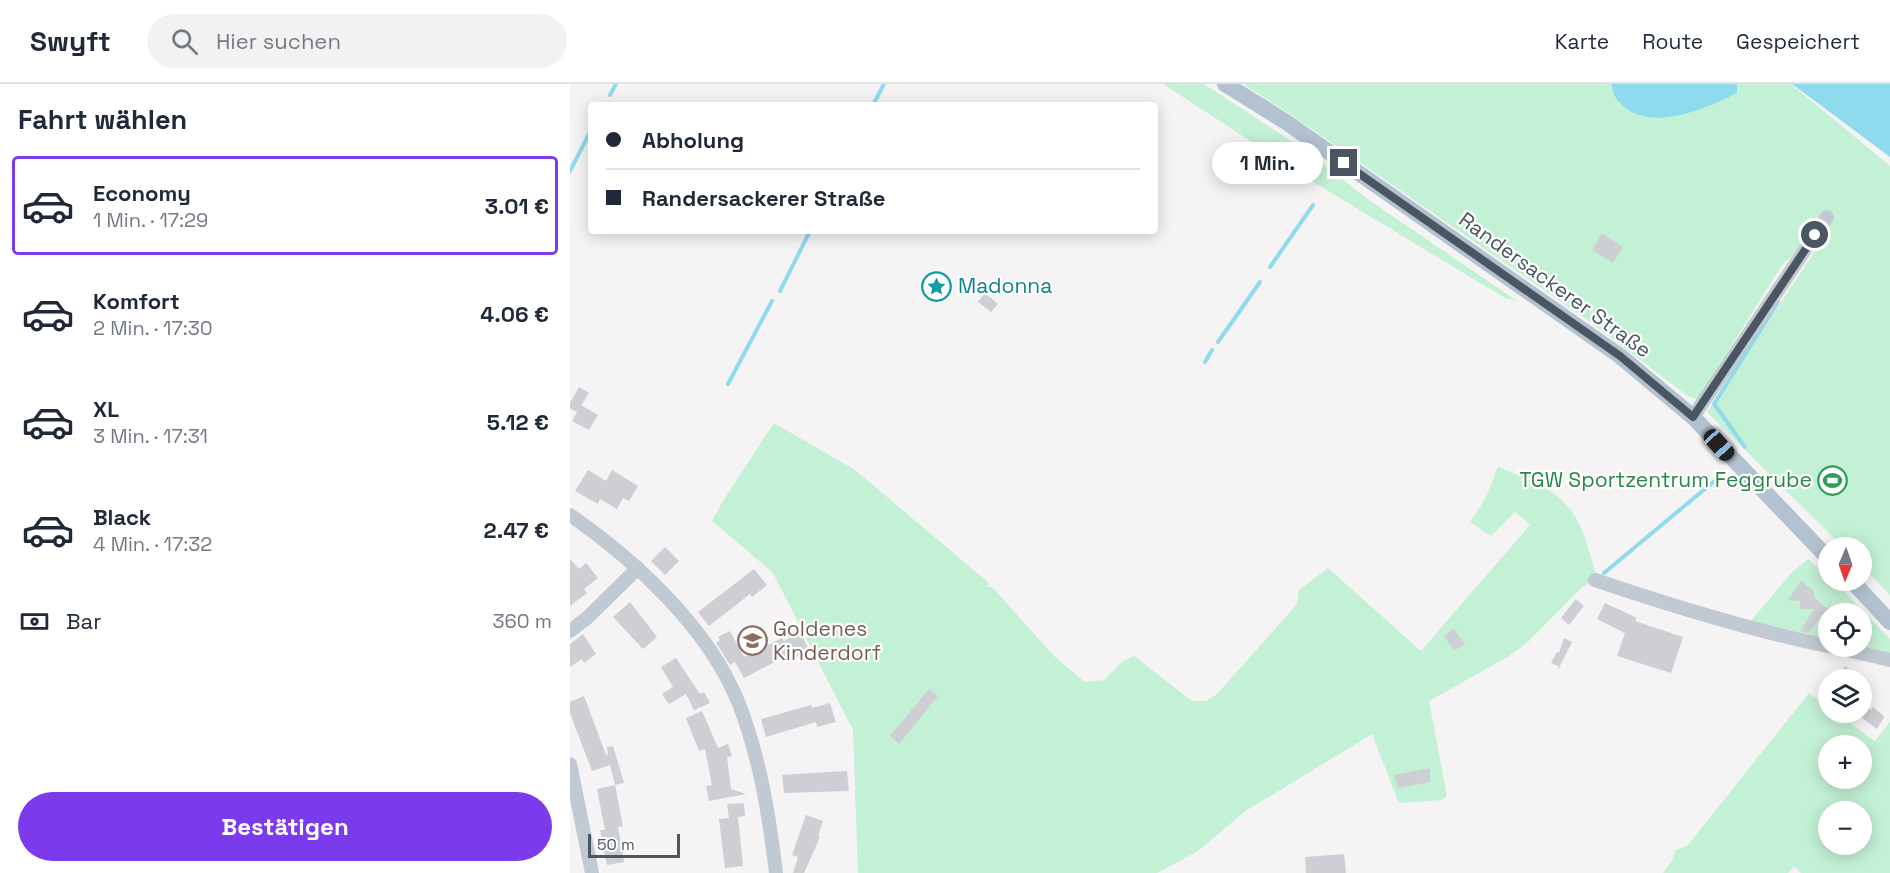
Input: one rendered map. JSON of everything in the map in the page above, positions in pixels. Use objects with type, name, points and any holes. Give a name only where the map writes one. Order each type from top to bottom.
[{"type":"main road","name":"Randersackerer Straße","points":[[1225,84],[1286,122],[1620,356],[1693,417],[1818,548]]},
{"type":"main road","points":[[1861,591],[1890,622]]},
{"type":"street","points":[[1693,417],[1827,217]]},
{"type":"street","points":[[570,515],[638,568],[667,598],[701,638],[739,704],[752,744],[768,810],[776,873]]},
{"type":"street","points":[[570,631],[587,618],[638,568]]},
{"type":"street","points":[[1595,580],[1686,611],[1782,637],[1818,644]]},
{"type":"street","points":[[1872,656],[1890,660]]},
{"type":"street","points":[[570,764],[592,873]]},
{"type":"green space","points":[[1163,84],[1204,84],[1308,152],[1366,198],[1517,301],[1505,298],[1315,183]]},
{"type":"green space","points":[[1243,84],[1791,84],[1890,166],[1890,595],[1872,576],[1872,537],[1833,537],[1707,412],[1818,247],[1805,248],[1784,262],[1698,399],[1689,397],[1586,319],[1290,114]]},
{"type":"green space","points":[[774,423],[855,470],[989,583],[987,587],[992,587],[1056,658],[1085,682],[1104,680],[1123,661],[1134,656],[1192,701],[1206,701],[1217,694],[1297,604],[1299,590],[1328,568],[1421,651],[1530,525],[1515,512],[1491,536],[1470,522],[1485,499],[1498,467],[1543,486],[1570,509],[1585,539],[1596,573],[1595,580],[1581,588],[1528,642],[1509,656],[1429,701],[1447,796],[1442,800],[1399,803],[1372,734],[1244,812],[1198,851],[1157,873],[858,873],[853,730],[773,573],[712,521]]},
{"type":"green space","points":[[1808,559],[1818,568],[1818,591],[1844,591],[1855,603],[1818,603],[1818,638],[1751,621],[1792,572]]},
{"type":"green space","points":[[1872,620],[1890,639],[1890,656],[1872,652]]},
{"type":"green space","points":[[1809,693],[1818,700],[1818,723],[1850,723],[1867,735],[1818,735],[1818,789],[1872,789],[1872,739],[1875,741],[1890,722],[1890,873],[1801,873],[1794,866],[1788,873],[1663,873],[1676,850],[1688,845]]},
{"type":"water","points":[[1611,84],[1737,84],[1737,93],[1693,112],[1660,118],[1630,111],[1617,99]]},
{"type":"water","points":[[1792,84],[1890,84],[1890,157]]},
{"type":"building","points":[[1602,233],[1623,247],[1613,263],[1592,250]]},
{"type":"building","points":[[985,293],[998,304],[991,312],[978,302]]},
{"type":"building","points":[[579,387],[589,393],[577,412],[570,408],[570,403]]},
{"type":"building","points":[[581,405],[598,415],[589,430],[572,421]]},
{"type":"building","points":[[588,470],[606,481],[612,470],[638,486],[629,501],[623,498],[617,509],[600,499],[598,504],[575,491]]},
{"type":"building","points":[[665,547],[679,561],[665,575],[651,561]]},
{"type":"building","points":[[570,559],[579,569],[586,563],[598,578],[584,589],[587,593],[570,606]]},
{"type":"building","points":[[754,569],[767,585],[752,597],[750,594],[709,626],[698,612]]},
{"type":"building","points":[[1801,581],[1814,591],[1814,597],[1821,603],[1818,603],[1818,620],[1809,633],[1800,631],[1814,609],[1800,609],[1800,601],[1788,600]]},
{"type":"building","points":[[1576,599],[1584,606],[1569,625],[1561,618]]},
{"type":"building","points":[[630,602],[657,637],[643,649],[613,617]]},
{"type":"building","points":[[1605,603],[1637,618],[1635,621],[1683,637],[1671,673],[1617,656],[1625,633],[1597,619]]},
{"type":"building","points":[[1454,629],[1465,644],[1454,651],[1444,636]]},
{"type":"building","points":[[730,631],[744,657],[782,638],[784,641],[800,632],[809,650],[793,658],[790,654],[744,678],[735,662],[730,665],[716,643],[720,640],[718,637]]},
{"type":"building","points":[[583,634],[596,654],[584,663],[582,659],[570,667],[570,644]]},
{"type":"building","points":[[1564,638],[1572,642],[1558,670],[1558,666],[1551,663],[1557,652],[1559,653]]},
{"type":"building","points":[[676,658],[700,694],[704,692],[710,703],[694,710],[686,694],[669,704],[662,694],[673,687],[661,667]]},
{"type":"building","points":[[929,689],[938,696],[899,744],[890,736]]},
{"type":"building","points":[[584,696],[606,755],[608,754],[607,747],[613,746],[624,783],[615,785],[610,765],[592,771],[570,713],[570,702]]},
{"type":"building","points":[[830,703],[836,722],[817,727],[816,722],[766,737],[761,719],[811,705],[812,708]]},
{"type":"building","points":[[1873,707],[1884,718],[1877,729],[1869,723],[1872,723]]},
{"type":"building","points":[[702,711],[718,748],[728,744],[732,756],[727,757],[731,789],[746,794],[709,801],[706,786],[712,785],[705,749],[699,751],[686,718]]},
{"type":"building","points":[[1430,768],[1430,782],[1397,788],[1394,775]]},
{"type":"building","points":[[847,771],[849,791],[784,793],[782,775]]},
{"type":"building","points":[[615,785],[623,826],[618,827],[624,862],[607,865],[600,830],[605,830],[597,789]]},
{"type":"building","points":[[744,803],[745,816],[738,817],[743,866],[725,868],[719,819],[729,818],[727,804]]},
{"type":"building","points":[[806,815],[823,821],[818,836],[820,837],[804,873],[793,873],[798,857],[792,855]]},
{"type":"building","points":[[1344,854],[1346,873],[1306,873],[1305,857]]},
{"type":"waterway","points":[[610,95],[616,84]]},
{"type":"waterway","points":[[875,102],[884,84]]},
{"type":"waterway","points":[[570,171],[588,136]]},
{"type":"waterway","points":[[1270,267],[1313,205]]},
{"type":"waterway","points":[[780,291],[808,234]]},
{"type":"waterway","points":[[1218,342],[1260,282]]},
{"type":"waterway","points":[[728,384],[772,301]]},
{"type":"waterway","points":[[1745,447],[1714,404],[1778,302]]},
{"type":"waterway","points":[[1205,362],[1212,350]]},
{"type":"waterway","points":[[1604,573],[1718,478]]},
{"type":"place","name":"Madonna","points":[[937,286]]},
{"type":"place","name":"TGW Sportzentrum Feggrube","points":[[1833,480]]},
{"type":"place","name":"Goldenes Kinderdorf","points":[[752,641]]},
{"type":"route","points":[[1344,163],[1620,356],[1693,417],[1815,235]]}]
